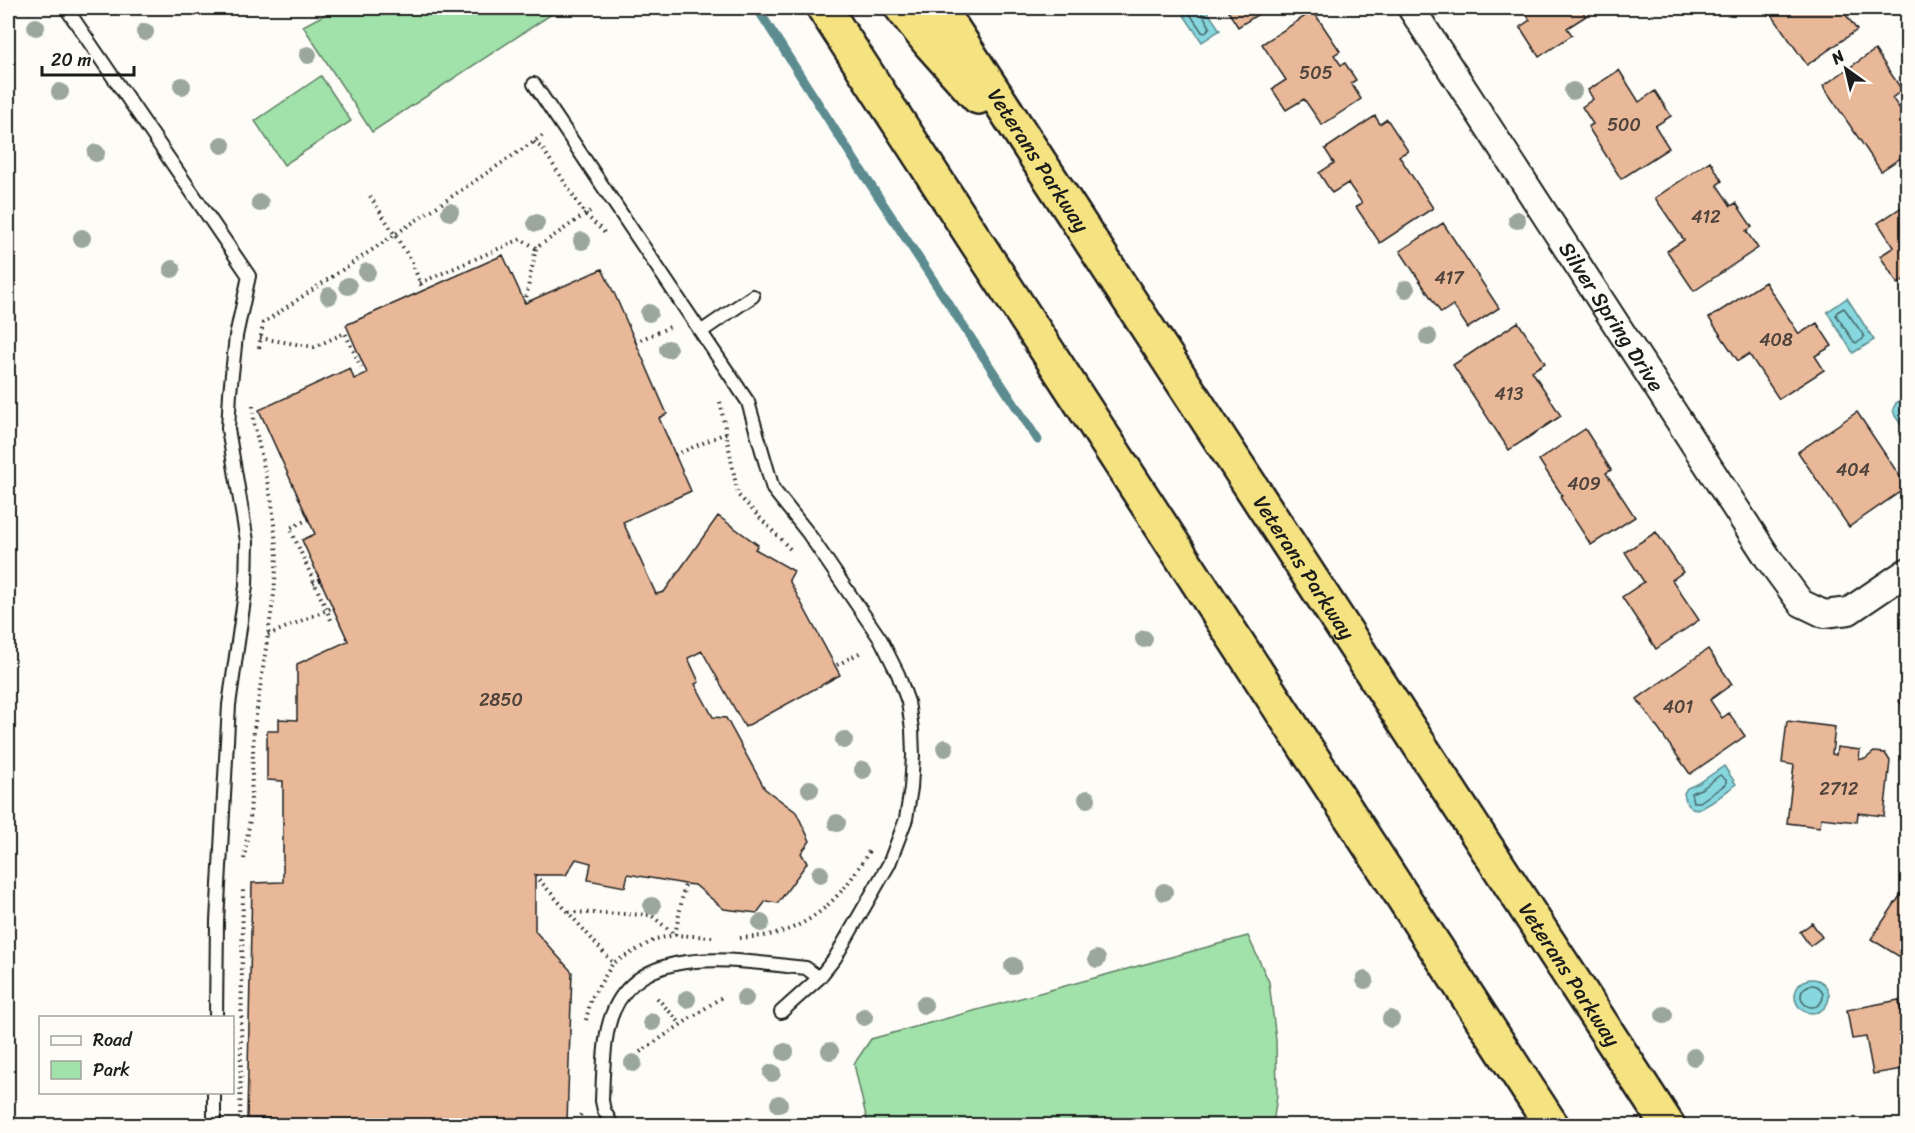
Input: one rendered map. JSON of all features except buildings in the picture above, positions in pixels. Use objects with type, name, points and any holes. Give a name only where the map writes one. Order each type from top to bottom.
[{"type":"highway","points":[[824,8],[1552,1125]]},
{"type":"highway","points":[[902,8],[973,93],[1015,126]]},
{"type":"highway","name":"Veterans Parkway","points":[[939,8],[1668,1125]]},
{"type":"street","name":"Silver Spring Drive","points":[[1411,8],[1768,558],[1801,603],[1822,623],[1849,611],[1908,571]]},
{"type":"lane","points":[[66,8],[249,276],[236,336],[228,429],[247,541],[246,586],[229,705],[217,921],[216,1016]]},
{"type":"lane","points":[[534,84],[748,402],[773,489],[808,533],[881,640],[898,674],[908,702],[913,756],[911,788],[906,819],[889,864],[847,940],[819,978],[781,1012]]},
{"type":"lane","points":[[702,331],[753,296]]},
{"type":"lane","points":[[612,1125],[602,1101],[608,1026],[629,988],[644,976],[658,968],[675,963],[701,960],[806,968],[819,978]]},
{"type":"lane","points":[[214,1094],[214,1125]]},
{"type":"path","points":[[257,358],[263,323],[546,134]]},
{"type":"path","points":[[534,142],[543,149],[585,214],[608,236]]},
{"type":"path","points":[[370,196],[411,260],[423,290]]},
{"type":"path","points":[[525,303],[536,248],[596,207]]},
{"type":"path","points":[[420,284],[521,239],[536,248]]},
{"type":"path","points":[[665,317],[678,335]]},
{"type":"path","points":[[635,342],[672,326]]},
{"type":"path","points":[[261,338],[314,347],[345,333],[361,367]]},
{"type":"path","points":[[720,397],[738,495],[798,558]]},
{"type":"path","points":[[243,867],[251,811],[254,729],[274,594],[277,556],[272,503],[254,423],[252,399]]},
{"type":"path","points":[[675,456],[727,433]]},
{"type":"path","points":[[309,519],[290,528],[330,620]]},
{"type":"path","points":[[313,583],[321,579]]},
{"type":"path","points":[[268,635],[333,607]]},
{"type":"path","points":[[855,643],[865,659]]},
{"type":"path","points":[[837,665],[861,652]]},
{"type":"path","points":[[732,938],[776,933],[793,928],[815,915],[844,889],[857,872],[873,840]]},
{"type":"path","points":[[535,875],[613,963]]},
{"type":"path","points":[[240,1125],[243,879]]},
{"type":"path","points":[[675,935],[685,884]]},
{"type":"path","points":[[569,912],[651,915],[675,935]]},
{"type":"path","points":[[585,1027],[591,999],[613,963],[656,939],[675,935],[716,937]]},
{"type":"path","points":[[640,1052],[722,997]]},
{"type":"path","points":[[657,998],[681,1024]]},
{"type":"path","points":[[574,1125],[585,1106]]},
{"type":"green space","points":[[337,8],[561,8],[372,132],[303,26]]},
{"type":"green space","points":[[321,76],[351,121],[284,165],[255,121]]},
{"type":"green space","points":[[1248,936],[1269,982],[1276,1040],[1277,1095],[1273,1125],[868,1125],[854,1064],[871,1039]]},
{"type":"water","points":[[1179,8],[1205,8],[1220,30],[1202,42]]},
{"type":"water","points":[[1847,298],[1874,340],[1853,353],[1827,312]]},
{"type":"water","points":[[1907,398],[1907,433],[1893,409],[1896,403]]},
{"type":"water","points":[[1724,766],[1736,784],[1706,806],[1692,808],[1687,803],[1684,793],[1687,788],[1699,783]]},
{"type":"water","points":[[1812,979],[1824,984],[1829,996],[1824,1008],[1812,1013],[1800,1008],[1795,996],[1800,984]]},
{"type":"waterway","points":[[757,8],[1038,440]]}]
